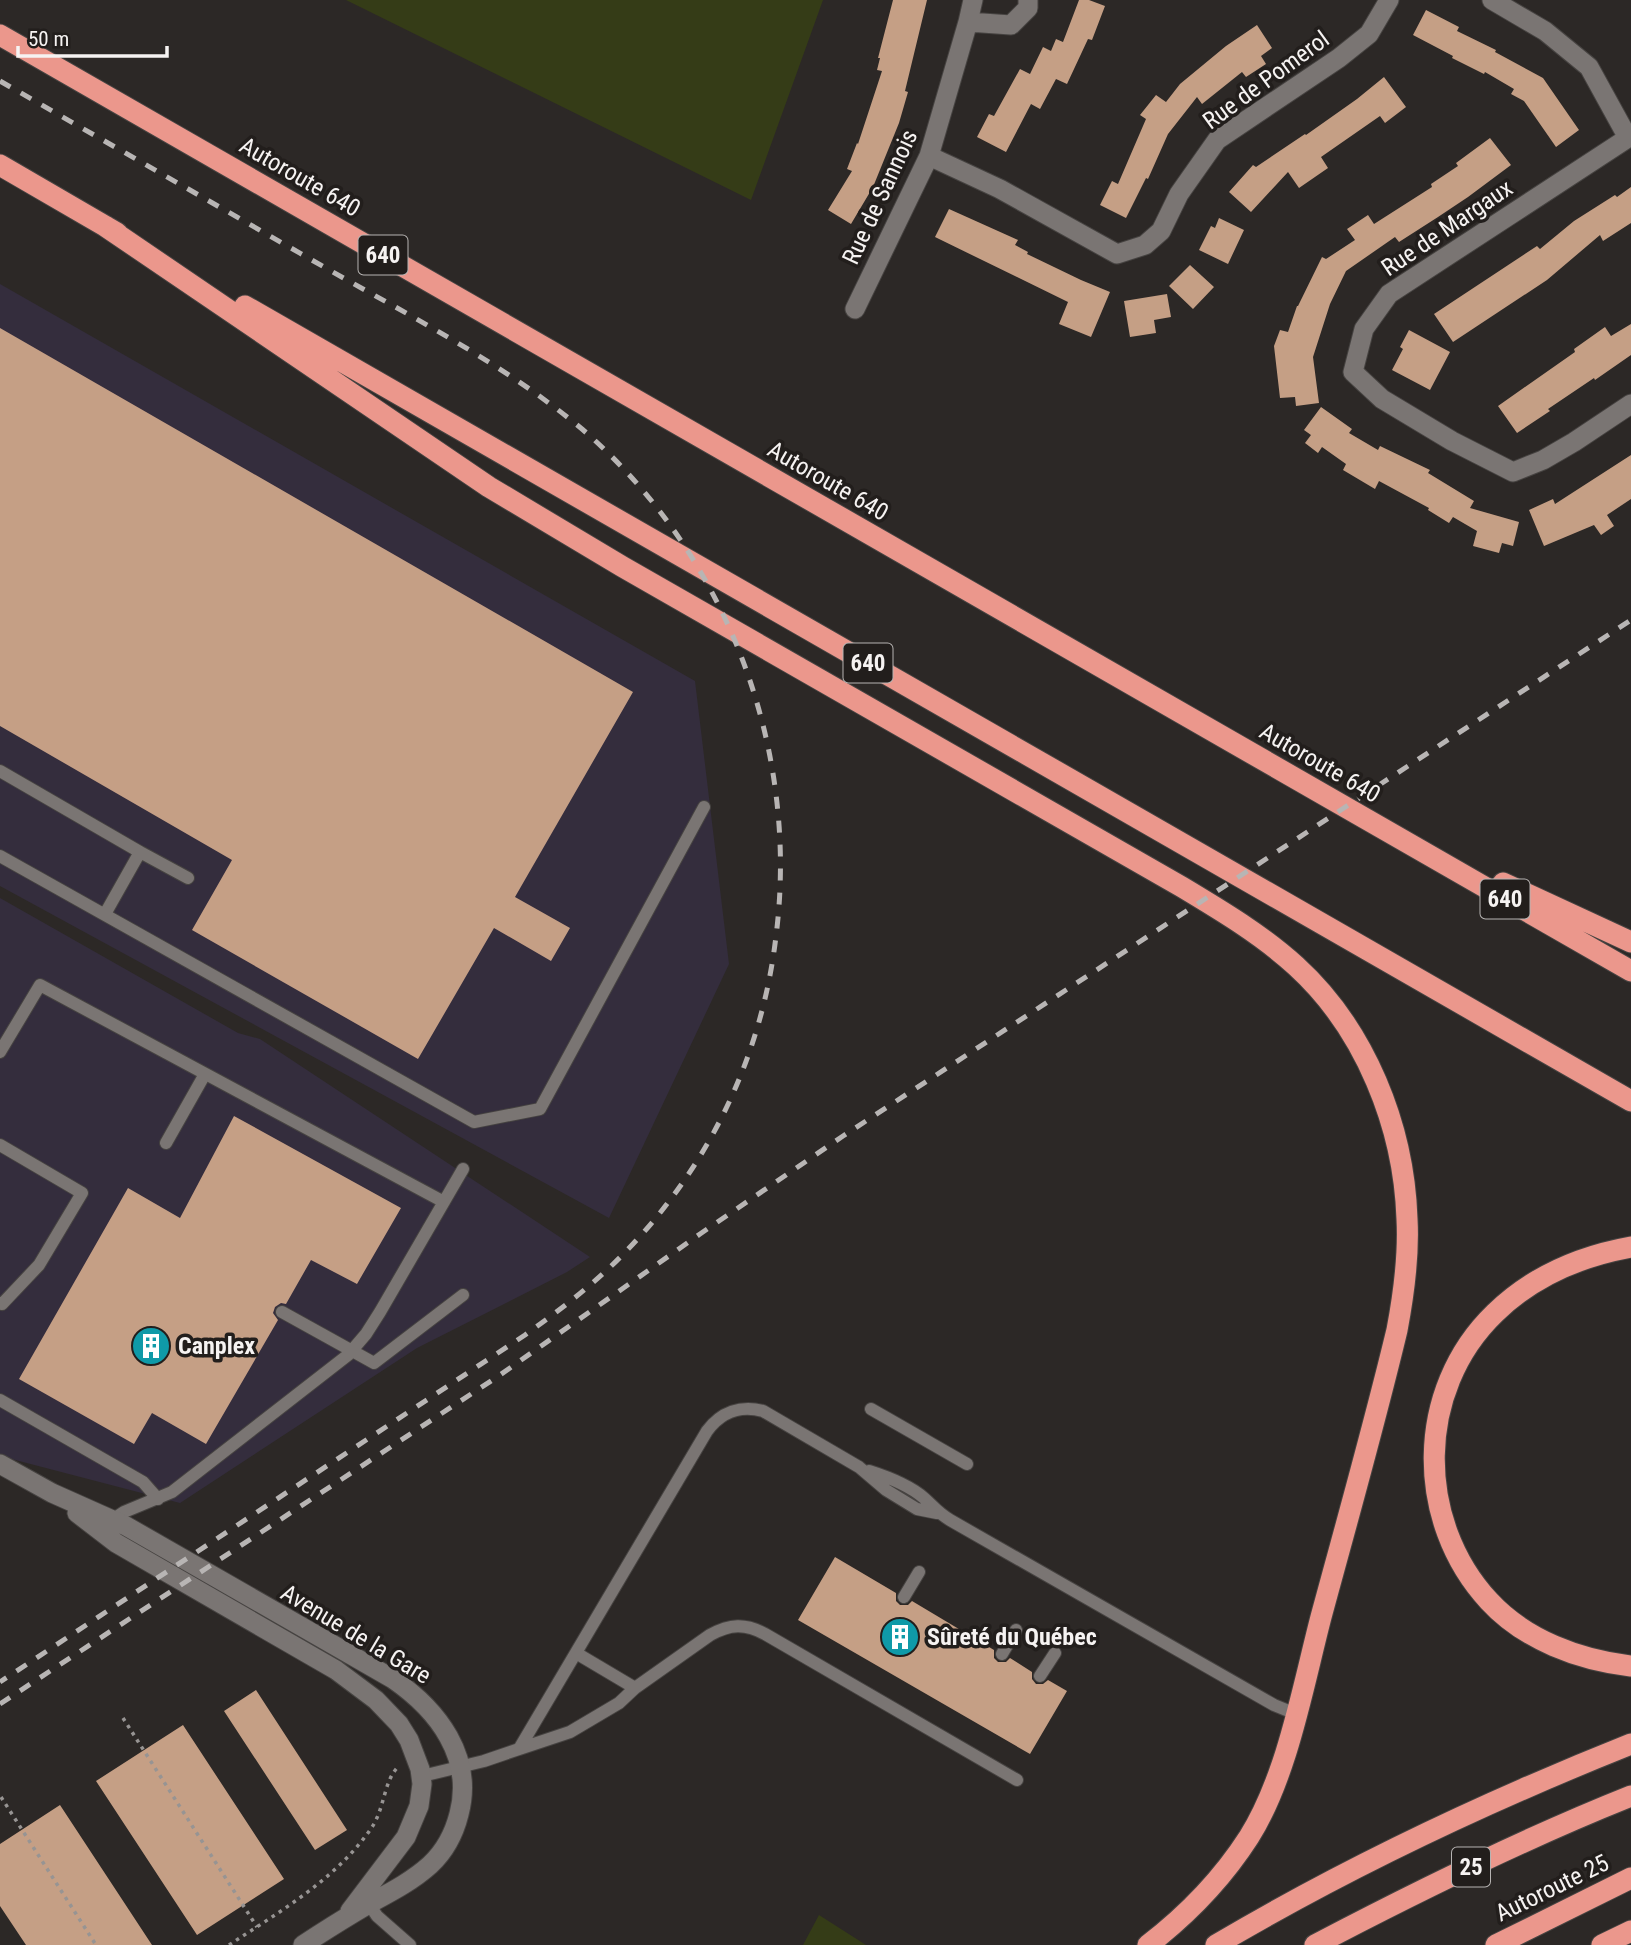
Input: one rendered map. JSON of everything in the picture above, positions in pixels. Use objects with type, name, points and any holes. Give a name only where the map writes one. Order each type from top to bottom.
[{"type":"highway","name":"Autoroute 640","points":[[0,35],[1631,971]]},
{"type":"highway","name":"640","points":[[0,165],[1631,1101]]},
{"type":"highway","points":[[105,226],[489,487],[1223,912],[1298,968],[1326,999],[1353,1037],[1386,1105],[1403,1173],[1408,1241],[1405,1285],[1395,1340],[1296,1714],[1271,1792],[1250,1836],[1208,1891],[1148,1945]]},
{"type":"highway","points":[[1380,827],[1631,942]]},
{"type":"highway","points":[[1631,1247],[1600,1254],[1562,1268],[1525,1288],[1493,1314],[1469,1343],[1450,1378],[1438,1414],[1433,1451],[1438,1503],[1449,1539],[1467,1572],[1490,1602],[1516,1624],[1557,1647],[1594,1660],[1631,1666]]},
{"type":"highway","points":[[1216,1945],[1285,1906],[1413,1841],[1553,1776],[1631,1744]]},
{"type":"highway","name":"Autoroute 25","points":[[1315,1945],[1432,1885],[1631,1796]]},
{"type":"highway","name":"Autoroute 25","points":[[1496,1945],[1631,1878]]},
{"type":"highway","points":[[1602,1945],[1631,1931]]},
{"type":"street","name":"Rue de Sannois","points":[[855,309],[929,156],[973,0]]},
{"type":"street","points":[[968,22],[1011,26],[1028,8],[1028,0]]},
{"type":"street","name":"Rue de Pomerol","points":[[929,156],[1000,189],[1117,254],[1146,245],[1161,231],[1179,194],[1217,140],[1339,58],[1369,34],[1389,0]]},
{"type":"street","points":[[1492,0],[1545,31],[1589,67],[1630,137]]},
{"type":"street","name":"Rue de Margaux","points":[[1630,137],[1389,294],[1364,329],[1353,372],[1382,399],[1452,441],[1513,472],[1543,460],[1631,404]]},
{"type":"street","name":"Avenue de la Gare","points":[[0,1464],[109,1528],[369,1665],[405,1688],[427,1707],[441,1725],[453,1748],[463,1783],[461,1804],[449,1842],[420,1873],[303,1945]]},
{"type":"street","name":"Avenue de la Gare","points":[[109,1528],[116,1543],[317,1658],[359,1686],[399,1724],[413,1749],[422,1776],[419,1806],[408,1832],[345,1918]]},
{"type":"lane","points":[[0,771],[188,878]]},
{"type":"lane","points":[[0,856],[474,1122],[540,1109],[704,807]]},
{"type":"lane","points":[[104,914],[140,852]]},
{"type":"lane","points":[[0,1052],[40,985],[444,1202]]},
{"type":"lane","points":[[166,1143],[205,1074]]},
{"type":"lane","points":[[0,1145],[82,1194],[38,1265],[2,1304],[0,1303]]},
{"type":"lane","points":[[109,1528],[124,1512],[158,1499],[183,1484],[352,1351],[380,1312],[463,1169]]},
{"type":"lane","points":[[282,1312],[374,1363],[463,1295]]},
{"type":"lane","points":[[0,1400],[143,1482],[158,1499]]},
{"type":"lane","points":[[519,1749],[707,1431],[722,1416],[742,1409],[763,1412],[859,1467],[886,1490],[918,1509],[937,1513],[1274,1705],[1296,1714]]},
{"type":"lane","points":[[871,1409],[967,1464]]},
{"type":"lane","points":[[904,1597],[919,1572]]},
{"type":"lane","points":[[422,1776],[460,1767],[570,1732],[618,1703],[710,1634],[730,1626],[747,1626],[765,1633],[1017,1780]]},
{"type":"lane","points":[[1002,1654],[1016,1630]]},
{"type":"lane","points":[[576,1653],[635,1688]]},
{"type":"lane","points":[[1040,1676],[1055,1653]]},
{"type":"lane","points":[[369,1904],[377,1916],[410,1945]]},
{"type":"path","points":[[123,1717],[257,1927]]},
{"type":"path","points":[[229,1945],[304,1895],[350,1853],[377,1820],[390,1779],[395,1770],[404,1763]]},
{"type":"path","points":[[1,1797],[96,1945]]},
{"type":"shaded area","points":[[0,284],[695,681],[729,964],[609,1218],[0,886]]},
{"type":"shaded area","points":[[0,898],[238,1033],[260,1039],[590,1257],[567,1272],[417,1348],[180,1503],[0,1456]]},
{"type":"green space","points":[[346,0],[823,0],[751,200]]},
{"type":"green space","points":[[819,1915],[866,1945],[803,1945]]},
{"type":"building","points":[[893,0],[927,0],[899,123],[873,187],[851,224],[828,210],[852,171],[847,169],[882,71],[877,70],[878,58]]},
{"type":"building","points":[[1079,0],[1089,0],[1105,6],[1092,40],[1088,39],[1067,84],[1056,79],[1040,109],[1031,104],[1006,152],[977,137],[989,114],[994,116],[1020,69],[1030,74],[1043,47],[1051,51],[1056,39],[1063,42]]},
{"type":"building","points":[[1426,10],[1459,27],[1457,31],[1543,78],[1579,130],[1556,147],[1524,101],[1511,94],[1514,89],[1413,35]]},
{"type":"building","points":[[1257,25],[1272,48],[1261,56],[1266,64],[1246,77],[1242,72],[1202,104],[1197,97],[1168,134],[1148,179],[1146,178],[1126,218],[1100,205],[1112,181],[1118,184],[1146,119],[1140,115],[1156,95],[1166,102],[1180,84],[1226,46]]},
{"type":"building","points":[[1384,77],[1406,107],[1385,123],[1380,116],[1321,157],[1328,168],[1299,188],[1288,172],[1251,212],[1229,192],[1253,165],[1256,167],[1306,135]]},
{"type":"building","points":[[1490,138],[1511,165],[1438,217],[1399,242],[1395,237],[1346,271],[1330,304],[1313,357],[1319,403],[1296,406],[1295,397],[1280,398],[1274,346],[1280,330],[1288,332],[1297,306],[1322,257],[1326,259],[1355,240],[1347,229],[1368,215],[1374,224],[1432,187],[1431,184],[1458,166],[1456,163]]},
{"type":"building","points":[[1631,187],[1631,223],[1603,241],[1600,235],[1547,280],[1453,342],[1434,314],[1537,246],[1540,249],[1574,221]]},
{"type":"building","points":[[949,209],[1018,240],[1015,245],[1028,252],[1027,254],[1110,292],[1091,337],[1059,324],[1068,302],[935,237]]},
{"type":"building","points":[[1219,218],[1244,230],[1228,264],[1199,250],[1211,226],[1215,228]]},
{"type":"building","points":[[1190,265],[1214,287],[1193,309],[1169,286]]},
{"type":"building","points":[[1167,294],[1171,317],[1154,320],[1156,333],[1130,337],[1124,301]]},
{"type":"building","points":[[1631,324],[1631,355],[1548,409],[1550,411],[1517,433],[1498,406],[1575,352],[1574,349],[1605,327],[1611,336]]},
{"type":"building","points":[[0,328],[633,692],[515,897],[570,928],[551,961],[494,928],[418,1059],[192,930],[232,860],[0,726]]},
{"type":"building","points":[[1409,330],[1450,352],[1430,390],[1392,370]]},
{"type":"building","points":[[1321,407],[1352,429],[1349,433],[1378,450],[1380,446],[1430,470],[1428,473],[1474,501],[1470,508],[1519,522],[1513,546],[1502,543],[1499,553],[1473,546],[1477,531],[1453,517],[1449,523],[1428,510],[1429,508],[1379,481],[1375,489],[1343,470],[1346,464],[1322,447],[1318,453],[1305,443],[1311,435],[1304,430]]},
{"type":"building","points":[[1631,455],[1631,499],[1607,515],[1614,526],[1601,535],[1594,525],[1544,546],[1529,510],[1553,499],[1555,504]]},
{"type":"building","name":"Canplex","points":[[234,1116],[401,1208],[357,1284],[311,1260],[286,1304],[281,1303],[275,1307],[273,1313],[278,1320],[206,1444],[152,1413],[134,1444],[19,1379],[128,1188],[180,1218]]},
{"type":"building","name":"Sûreté du Québec","points":[[835,1557],[896,1593],[896,1601],[900,1605],[908,1605],[912,1601],[994,1650],[994,1658],[998,1662],[1006,1662],[1010,1658],[1032,1672],[1032,1679],[1036,1684],[1043,1684],[1048,1680],[1067,1691],[1030,1754],[798,1620]]},
{"type":"building","points":[[256,1690],[347,1830],[315,1850],[224,1711]]},
{"type":"building","points":[[183,1725],[284,1879],[197,1935],[96,1781]]},
{"type":"building","points":[[60,1805],[152,1945],[26,1945],[0,1906],[0,1844]]},
{"type":"railway","points":[[0,81],[489,362],[582,429],[633,479],[676,534],[713,594],[742,659],[763,726],[776,795],[780,865],[776,936],[768,984],[741,1075],[698,1160],[641,1236],[607,1270],[525,1335],[0,1682]]},
{"type":"railway","points":[[0,1704],[500,1375],[843,1136],[1631,620]]},
{"type":"place","name":"Canplex","points":[[151,1346]]},
{"type":"place","name":"Sûreté du Québec","points":[[900,1637]]}]
